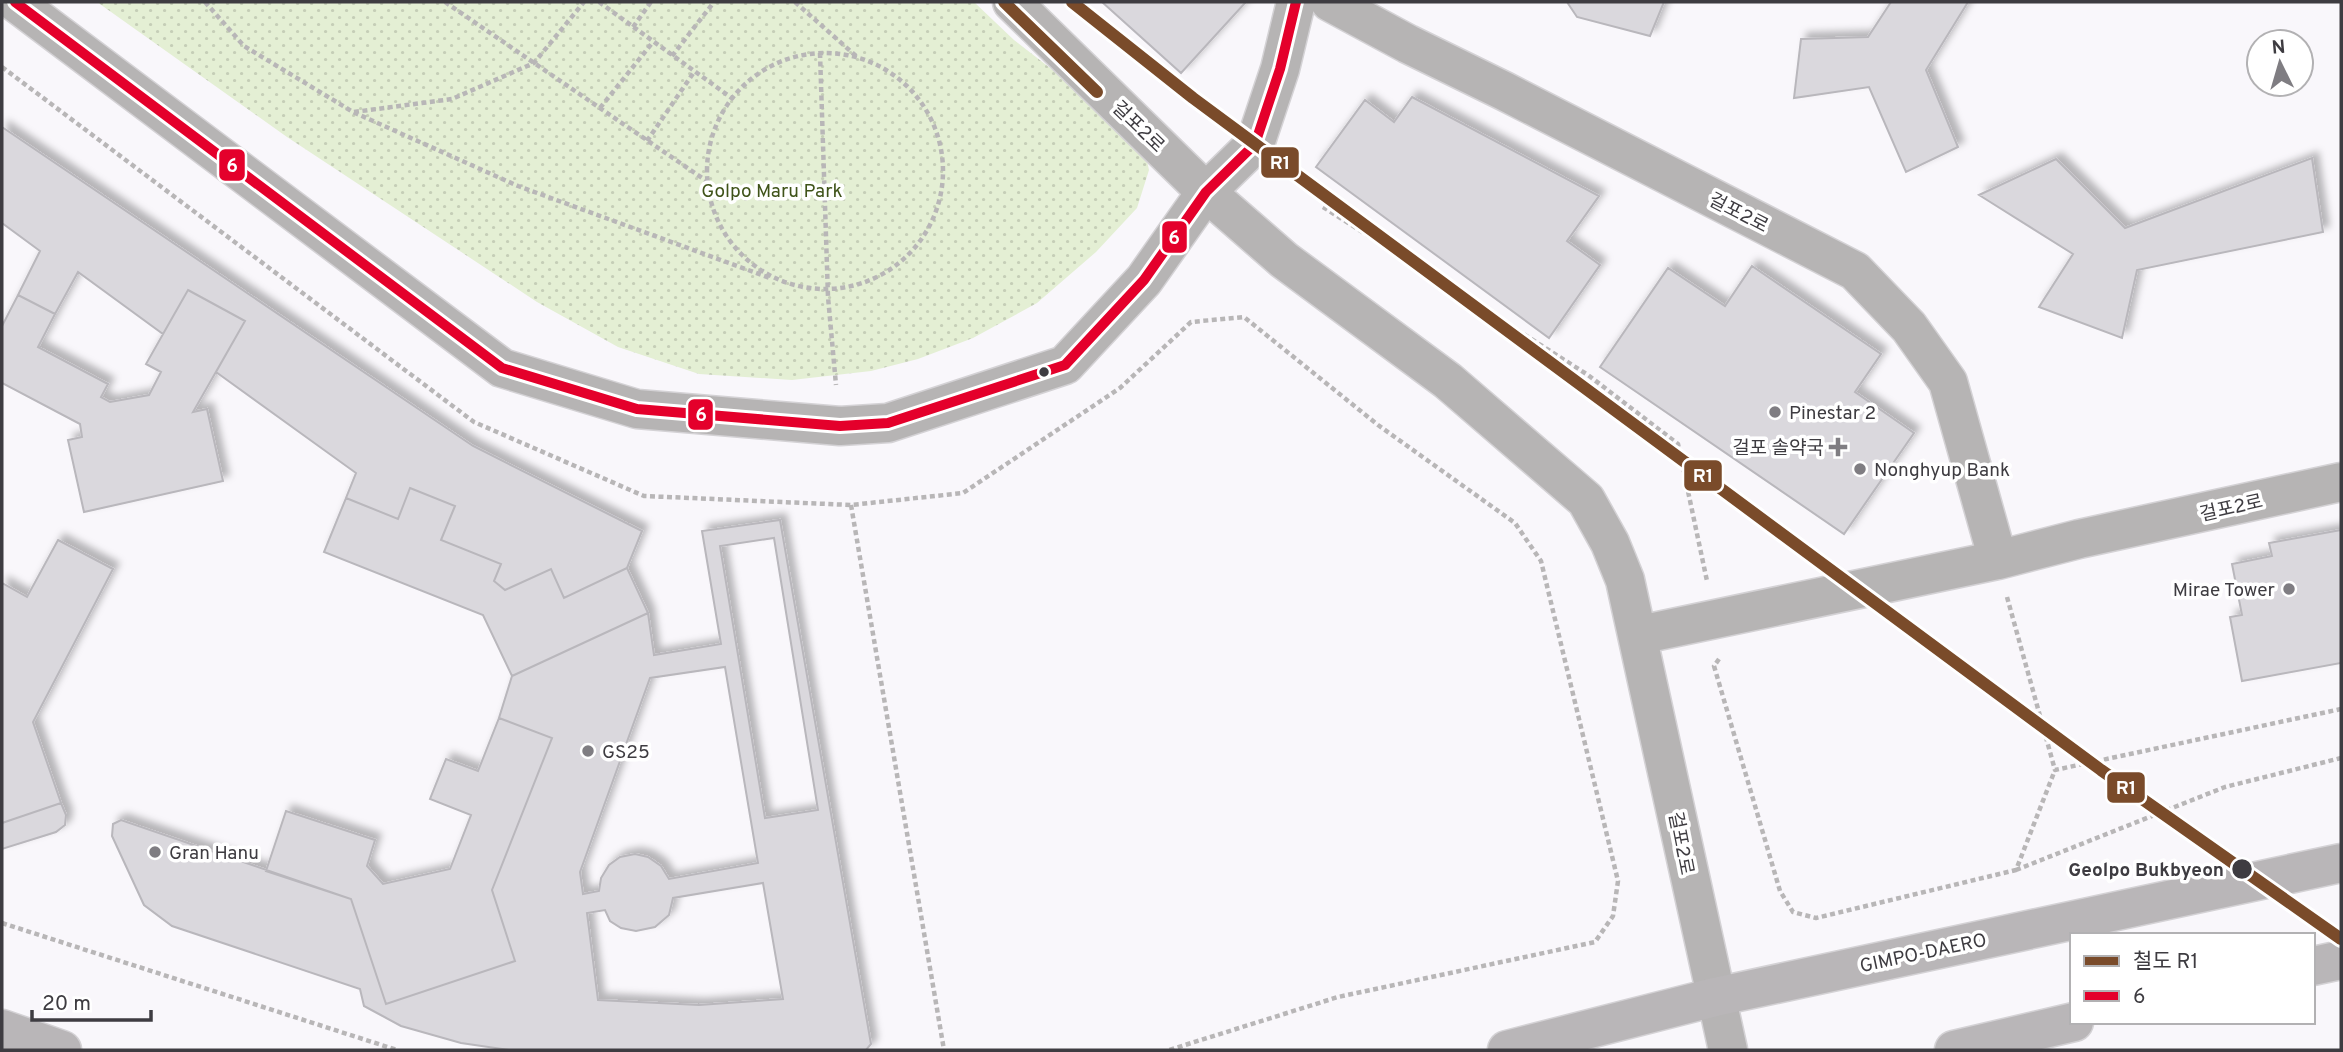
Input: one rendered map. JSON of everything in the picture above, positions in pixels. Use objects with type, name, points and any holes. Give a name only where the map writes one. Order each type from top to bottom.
[{"type":"main road","name":"GIMPO-DAERO","points":[[1507,1050],[1715,997],[2341,863]]},
{"type":"main road","points":[[2315,966],[2341,960]]},
{"type":"main road","points":[[1954,1050],[2070,1023]]},
{"type":"main road","points":[[2,1028],[62,1050]]},
{"type":"street","points":[[15,2],[502,368],[637,410],[840,426],[888,423],[1065,365],[1144,280],[1206,192],[1255,144],[1280,69],[1296,2]]},
{"type":"street","name":"걸포2로","points":[[1012,2],[1206,192],[1284,260],[1448,381],[1586,500],[1610,543],[1625,580],[1728,1050]]},
{"type":"street","name":"걸포2로","points":[[1330,2],[1855,271],[1909,327],[1948,382],[2003,578]]},
{"type":"street","name":"걸포2로","points":[[1639,635],[2003,578],[2079,539],[2341,482]]},
{"type":"path","points":[[205,2],[244,46],[353,112],[518,186],[787,284],[828,289],[864,283],[898,265],[924,238],[940,204],[944,167],[937,130],[919,98],[891,72],[857,57],[820,53],[779,62],[745,84],[720,116],[708,155],[708,183],[709,196],[724,234],[751,264],[787,284]]},
{"type":"path","points":[[445,2],[708,183]]},
{"type":"path","points":[[353,112],[452,99],[534,62],[584,2]]},
{"type":"path","points":[[599,2],[733,99]]},
{"type":"path","points":[[633,27],[651,2]]},
{"type":"path","points":[[673,56],[715,2]]},
{"type":"path","points":[[795,2],[857,57]]},
{"type":"path","points":[[600,108],[653,41]]},
{"type":"path","points":[[820,53],[828,289],[836,385]]},
{"type":"path","points":[[647,141],[694,72]]},
{"type":"path","points":[[1323,207],[1588,375],[1678,444],[1706,581],[1718,585]]},
{"type":"path","points":[[944,1050],[851,505],[963,493],[1120,388],[1191,322],[1244,317],[1378,425],[1515,523],[1541,561],[1618,881],[1613,915],[1595,942],[1338,997],[1169,1050]]},
{"type":"path","points":[[2003,578],[2055,770],[2016,870]]},
{"type":"path","points":[[1725,650],[1713,666],[1780,891],[1793,912],[1816,918],[2016,870],[2225,787],[2341,758]]},
{"type":"path","points":[[2055,770],[2341,709]]},
{"type":"path","points":[[2,923],[397,1050]]},
{"type":"green space","name":"Golpo Maru Park","points":[[97,2],[974,2],[1014,40],[1143,143],[1149,170],[1137,208],[1096,252],[1037,303],[973,338],[918,359],[871,371],[792,380],[699,374],[618,347],[537,302],[287,137]]},
{"type":"building","points":[[1102,2],[1244,2],[1245,3],[1181,73]]},
{"type":"building","points":[[1567,2],[1664,2],[1650,36],[1577,17]]},
{"type":"building","points":[[1891,2],[1968,2],[1926,70],[1958,147],[1906,172],[1869,87],[1794,98],[1801,39],[1868,37]]},
{"type":"building","points":[[1412,97],[1599,196],[1567,241],[1600,265],[1549,338],[1316,167],[1365,100],[1394,122]]},
{"type":"building","points":[[2,127],[473,446],[642,531],[627,568],[564,598],[551,569],[505,590],[494,581],[501,564],[441,540],[455,506],[410,488],[398,519],[346,498],[356,473],[216,372],[245,321],[188,290],[163,334],[78,272],[55,314],[18,295],[40,251],[2,223]]},
{"type":"building","points":[[2312,158],[2323,232],[2137,270],[2122,338],[2039,307],[2073,254],[1979,195],[2056,159],[2125,228]]},
{"type":"building","name":"Pinestar 2","points":[[1752,266],[1881,354],[1855,392],[1914,433],[1844,534],[1600,367],[1668,268],[1725,306]]},
{"type":"building","points":[[188,290],[245,321],[193,412],[207,409],[223,481],[84,512],[68,440],[82,437],[80,424],[2,383],[2,326],[18,295],[55,314],[38,347],[108,384],[101,397],[110,402],[149,395],[161,372],[146,364]]},
{"type":"building","points":[[410,488],[455,506],[441,540],[501,564],[494,581],[505,590],[551,569],[564,598],[627,568],[648,613],[512,676],[483,615],[324,552],[346,498],[398,519]]},
{"type":"building","points":[[780,520],[871,1044],[866,1050],[509,1050],[461,1043],[401,1026],[364,1006],[360,989],[172,926],[144,905],[112,836],[113,824],[121,820],[351,899],[386,1004],[515,961],[492,890],[552,738],[499,718],[512,676],[648,613],[654,655],[721,644],[702,531]],"holes":[[[725,667],[758,863],[669,879],[661,866],[648,857],[635,854],[620,857],[609,865],[601,878],[599,891],[583,894],[580,872],[650,678]],[[763,883],[783,999],[699,1005],[598,1000],[587,913],[605,910],[610,921],[621,928],[636,931],[655,927],[669,915],[673,898]]]},
{"type":"building","name":"Mirae Tower","points":[[2341,530],[2341,663],[2242,681],[2230,617],[2242,615],[2232,564],[2272,556],[2269,543]]},
{"type":"building","points":[[774,538],[818,810],[765,818],[720,546]]},
{"type":"building","points":[[58,540],[113,569],[33,722],[61,803],[2,823],[2,583],[27,597]]},
{"type":"building","points":[[499,718],[552,738],[492,890],[515,961],[386,1004],[351,899],[266,871],[286,811],[375,840],[367,866],[383,884],[450,869],[471,815],[430,799],[446,759],[478,771]]},
{"type":"building","points":[[61,803],[66,815],[65,825],[56,832],[2,849],[2,823]]},
{"type":"rail line","name":"R1","points":[[1004,2],[1097,92]]},
{"type":"rail line","name":"R1","points":[[1072,2],[1193,98],[2101,770],[2341,939]]},
{"type":"transit line","name":"6","points":[[15,2],[502,368],[637,409],[840,426],[888,423],[1065,365],[1144,280],[1206,192],[1255,144],[1280,69],[1296,2]]},
{"type":"place","name":"Pinestar 2","points":[[1775,412]]},
{"type":"place","name":"걸포 솔약국","points":[[1838,447]]},
{"type":"place","name":"Nonghyup Bank","points":[[1860,469]]},
{"type":"place","name":"Mirae Tower","points":[[2289,589]]},
{"type":"place","name":"GS25","points":[[588,751]]},
{"type":"place","name":"Gran Hanu","points":[[155,852]]},
{"type":"place","name":"Geolpo Bukbyeon","points":[[2242,869]]}]
